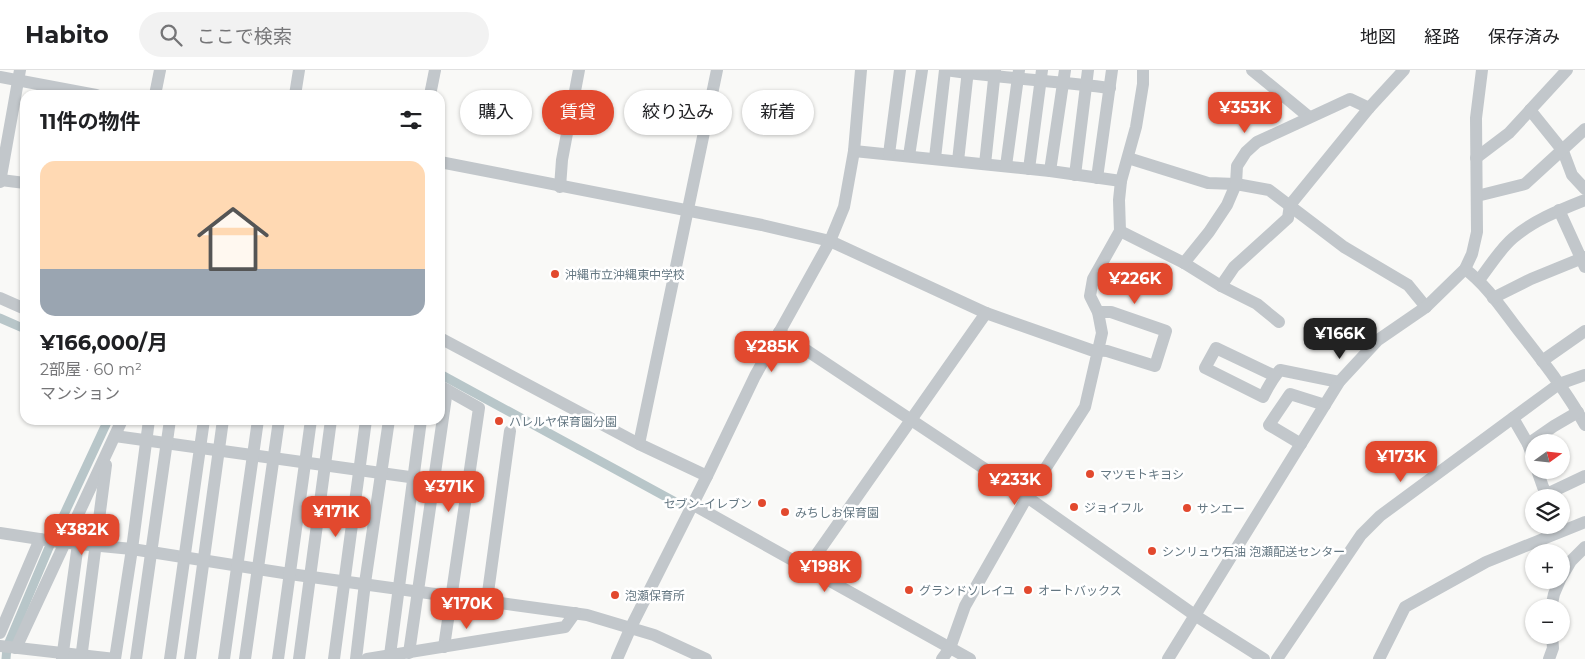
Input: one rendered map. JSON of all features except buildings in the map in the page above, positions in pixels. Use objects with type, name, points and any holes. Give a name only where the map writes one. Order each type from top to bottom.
[{"type":"street","points":[[157,90],[160,70]]},
{"type":"street","points":[[296,90],[300,70]]},
{"type":"street","points":[[431,90],[435,70]]},
{"type":"street","points":[[560,187],[562,160],[579,70]]},
{"type":"street","points":[[639,444],[717,70]]},
{"type":"street","points":[[617,659],[755,376],[830,241],[844,208],[854,150],[861,70]]},
{"type":"street","points":[[889,154],[900,70]]},
{"type":"street","points":[[909,156],[922,70]]},
{"type":"street","points":[[934,158],[946,70],[1064,76],[1085,85],[1110,88]]},
{"type":"street","points":[[1075,175],[1088,70]]},
{"type":"street","points":[[1097,178],[1112,70]]},
{"type":"street","points":[[942,659],[950,648],[965,606],[1026,497],[1085,407],[1102,333],[1098,312],[1090,296],[1093,279],[1120,231],[1119,200],[1121,181],[1136,126],[1143,84],[1143,70]]},
{"type":"street","points":[[1252,70],[1309,117]]},
{"type":"street","points":[[1221,286],[1234,267],[1288,218],[1290,205],[1369,108],[1404,70]]},
{"type":"street","points":[[1168,659],[1339,382],[1378,340],[1426,307],[1465,269],[1472,254],[1477,232],[1476,118],[1482,70]]},
{"type":"street","points":[[1476,158],[1509,133],[1567,70]]},
{"type":"street","points":[[958,161],[968,72]]},
{"type":"street","points":[[985,164],[995,73]]},
{"type":"street","points":[[0,76],[20,75],[77,90]]},
{"type":"street","points":[[20,75],[0,181],[20,183]]},
{"type":"street","points":[[1006,166],[1018,75]]},
{"type":"street","points":[[1029,169],[1041,76]]},
{"type":"street","points":[[1050,171],[1064,76]]},
{"type":"street","points":[[1184,263],[1209,232],[1227,205],[1236,184],[1237,166],[1246,152],[1257,142],[1350,99],[1369,108]]},
{"type":"street","points":[[1530,110],[1563,151],[1572,175],[1585,189]]},
{"type":"street","points":[[1477,196],[1525,184],[1585,129]]},
{"type":"street","points":[[854,150],[1050,171],[1121,181]]},
{"type":"street","points":[[1128,158],[1208,183],[1236,184],[1269,190],[1344,247],[1408,284],[1426,307]]},
{"type":"street","points":[[445,163],[762,225],[830,241],[986,313],[1091,350],[1107,350],[1155,366],[1166,330],[1112,312],[1098,312]]},
{"type":"street","points":[[1479,280],[1512,239],[1528,226],[1559,210],[1585,200]]},
{"type":"street","points":[[1493,298],[1531,279],[1584,261],[1559,210]]},
{"type":"street","points":[[1120,231],[1184,263],[1221,286],[1257,304],[1279,322]]},
{"type":"street","points":[[1465,269],[1479,280],[1542,361],[1585,425]]},
{"type":"street","points":[[0,298],[20,307]]},
{"type":"street","points":[[807,568],[986,313]]},
{"type":"street","points":[[1542,361],[1585,331]]},
{"type":"street","points":[[779,332],[1026,497],[1196,616],[1264,659]]},
{"type":"street","points":[[445,341],[639,444],[707,476]]},
{"type":"street","points":[[1275,376],[1216,348],[1205,368],[1263,397],[1271,380],[1275,376],[1280,370],[1339,382]]},
{"type":"street","points":[[1277,659],[1361,535],[1380,516],[1559,384],[1585,375]]},
{"type":"street","points":[[444,648],[479,408],[445,389]]},
{"type":"street","points":[[1301,444],[1269,425],[1290,394],[1325,405]]},
{"type":"street","points":[[1542,434],[1578,412]]},
{"type":"street","points":[[1513,418],[1525,439]]},
{"type":"street","points":[[16,648],[120,425]]},
{"type":"street","points":[[0,646],[16,648],[30,654],[115,659],[148,425]]},
{"type":"street","points":[[136,659],[169,425]]},
{"type":"street","points":[[170,659],[203,425]]},
{"type":"street","points":[[190,659],[222,425]]},
{"type":"street","points":[[224,659],[257,425]]},
{"type":"street","points":[[245,659],[278,425]]},
{"type":"street","points":[[278,659],[310,425]]},
{"type":"street","points":[[298,659],[330,425]]},
{"type":"street","points":[[334,659],[365,425]]},
{"type":"street","points":[[356,659],[365,583],[389,425]]},
{"type":"street","points":[[390,656],[420,425]]},
{"type":"street","points":[[408,653],[418,591],[439,425]]},
{"type":"street","points":[[487,600],[510,431]]},
{"type":"street","points":[[115,436],[467,485]]},
{"type":"street","points":[[82,657],[107,455]]},
{"type":"street","points":[[1540,479],[1547,494],[1585,476]]},
{"type":"street","points":[[692,504],[970,659]]},
{"type":"street","points":[[1379,659],[1405,607],[1486,562],[1585,522]]},
{"type":"street","points":[[0,533],[78,544],[132,549],[290,574],[575,613],[608,620],[654,635],[693,656],[706,659]]},
{"type":"street","points":[[0,633],[40,539]]},
{"type":"street","points":[[63,656],[78,544]]},
{"type":"street","points":[[1570,563],[1585,548]]},
{"type":"street","points":[[367,659],[565,627],[575,613]]},
{"type":"street","points":[[1549,659],[1553,644]]},
{"type":"waterway","points":[[0,318],[20,327]]},
{"type":"waterway","points":[[445,377],[679,504]]},
{"type":"waterway","points":[[6,659],[7,647],[53,538],[106,425]]},
{"type":"place","name":"沖縄市立沖縄東中学校","points":[[555,274]]},
{"type":"place","name":"ハレルヤ保育園分園","points":[[499,421]]},
{"type":"place","name":"マツモトキヨシ","points":[[1090,474]]},
{"type":"place","name":"セブン-イレブン","points":[[762,503]]},
{"type":"place","name":"ジョイフル","points":[[1074,507]]},
{"type":"place","name":"サンエー","points":[[1187,508]]},
{"type":"place","name":"みちしお保育園","points":[[785,512]]},
{"type":"place","name":"シンリュウ石油 泡瀬配送センター","points":[[1152,551]]},
{"type":"place","name":"グランドソレイユ","points":[[909,590]]},
{"type":"place","name":"オートバックス","points":[[1028,590]]},
{"type":"place","name":"泡瀬保育所","points":[[615,595]]}]
